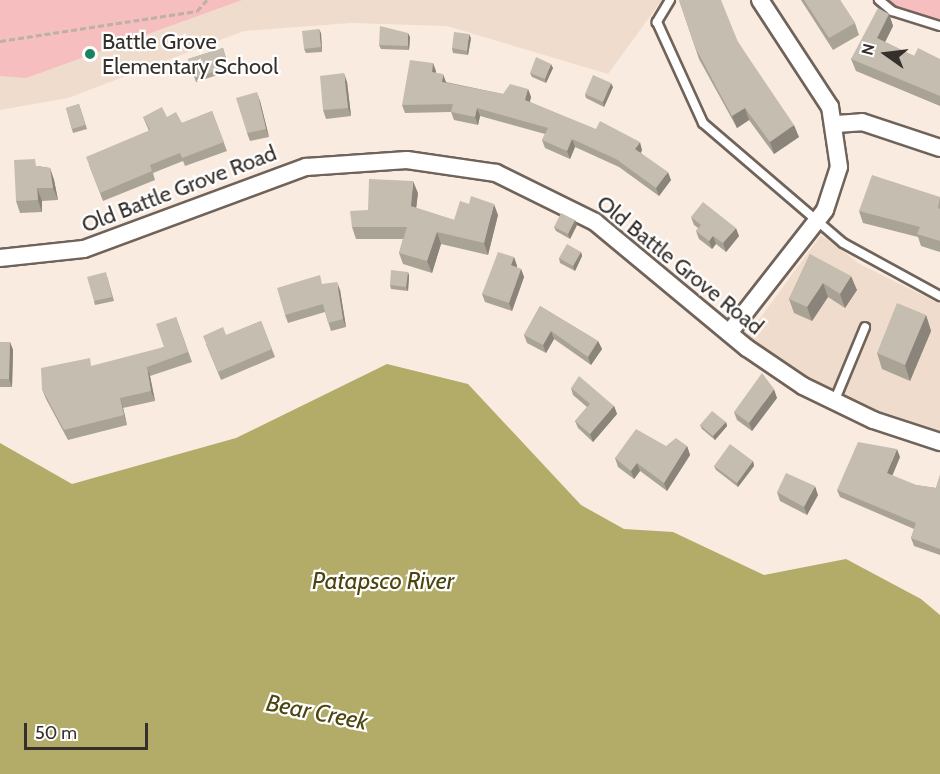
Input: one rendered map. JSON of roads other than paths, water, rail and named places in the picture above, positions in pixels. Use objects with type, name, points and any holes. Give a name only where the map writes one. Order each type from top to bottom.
[{"type":"street","points":[[729,333],[816,223],[839,167],[836,124],[818,86],[760,0]]},
{"type":"street","points":[[836,124],[862,122],[940,148]]},
{"type":"street","name":"Old Battle Grove Road","points":[[0,258],[84,249],[306,167],[420,161],[496,173],[582,214],[772,367],[834,402],[940,442]]},
{"type":"lane","points":[[670,0],[657,22],[703,123],[816,223],[892,274],[940,296]]},
{"type":"lane","points":[[879,0],[892,11],[940,26]]},
{"type":"lane","points":[[834,402],[864,327]]},
{"type":"water","name":"Patapsco River","points":[[387,364],[468,384],[581,505],[624,529],[673,532],[764,575],[846,559],[921,599],[940,615],[940,774],[0,774],[0,443],[72,484],[236,438]]},
{"type":"place","name":"Battle Grove Elementary School","points":[[90,54]]},
{"type":"water label","name":"Bear Creek","points":[[317,712]]}]
